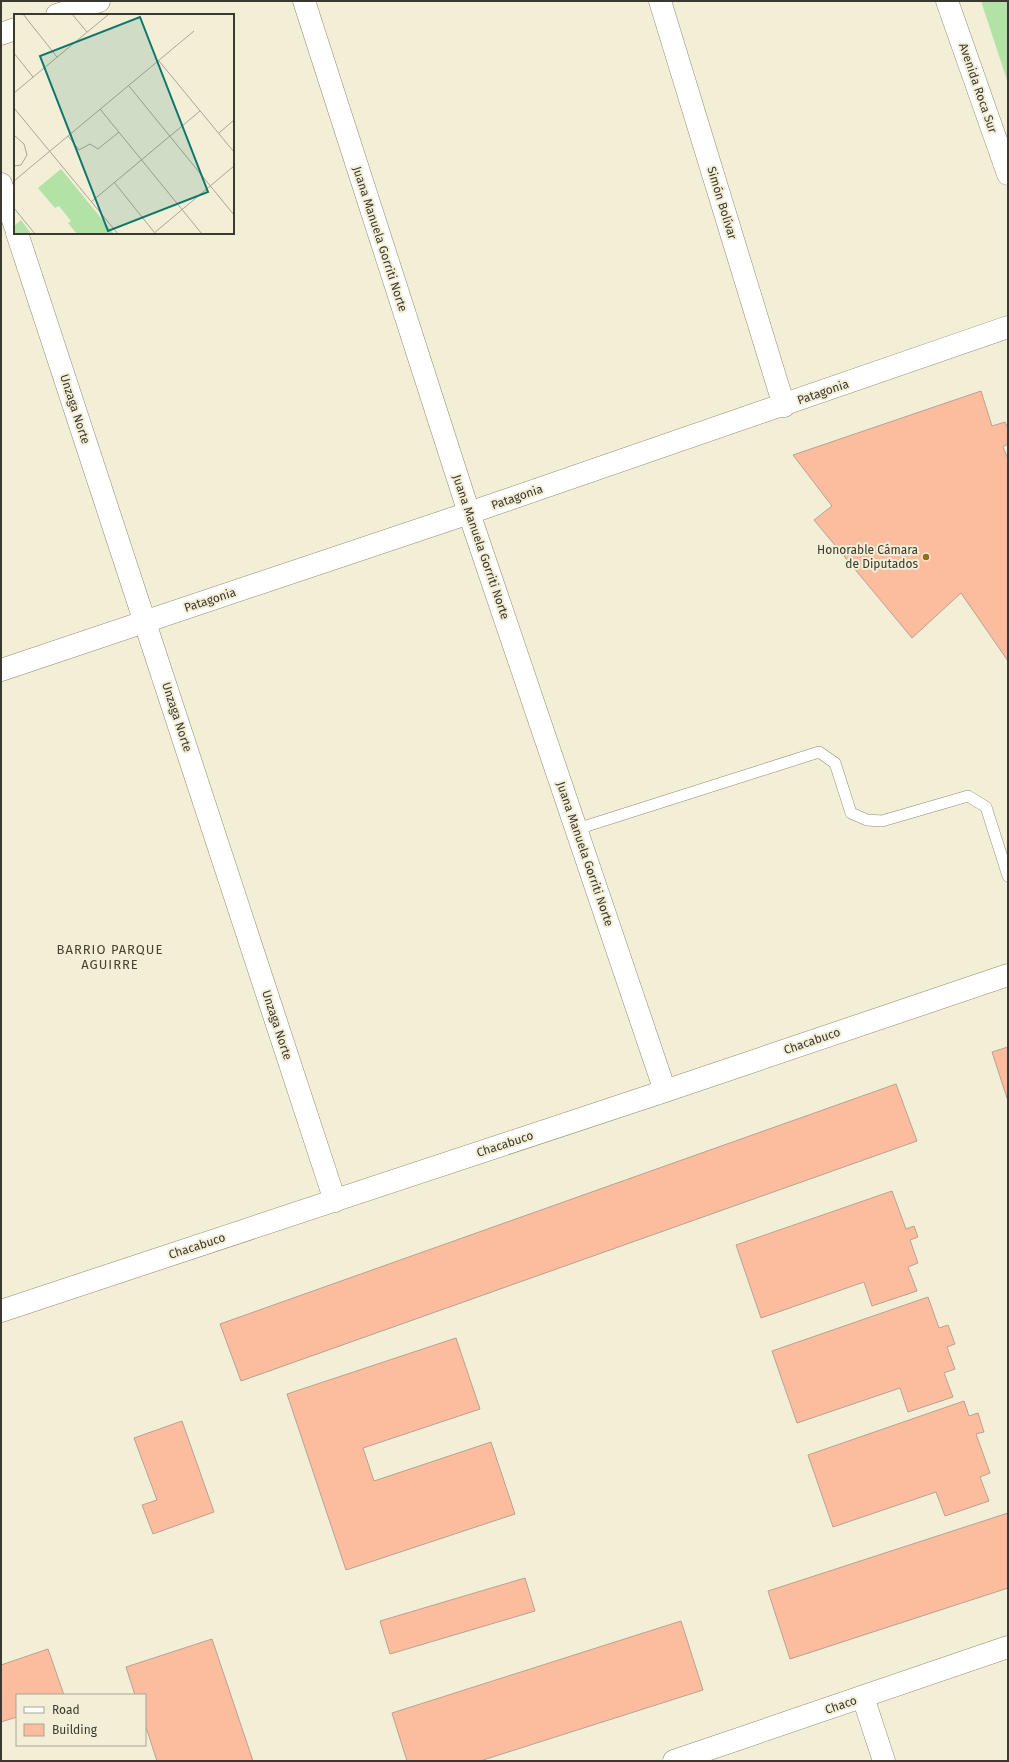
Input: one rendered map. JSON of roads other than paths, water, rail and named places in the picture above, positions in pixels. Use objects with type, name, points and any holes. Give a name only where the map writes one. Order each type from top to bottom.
[{"type":"street","points":[[60,14],[99,1]]},
{"type":"street","name":"Juana Manuela Gorriti Norte","points":[[304,1],[469,513],[666,1091]]},
{"type":"street","name":"Simón Bolívar","points":[[660,1],[784,406]]},
{"type":"street","name":"Avenida Roca Sur","points":[[947,1],[1008,174]]},
{"type":"street","points":[[1,34],[14,29]]},
{"type":"street","points":[[1,184],[14,223]]},
{"type":"street","name":"Unzaga Norte","points":[[17,234],[335,1201]]},
{"type":"street","name":"Patagonia","points":[[1,670],[784,406],[1008,327]]},
{"type":"street","name":"Chacabuco","points":[[1,1311],[666,1091],[1008,975]]},
{"type":"street","name":"Chaco","points":[[674,1761],[1008,1647]]},
{"type":"street","points":[[863,1697],[884,1761]]},
{"type":"lane","points":[[577,829],[819,752],[835,762],[851,813],[867,820],[882,821],[968,796],[986,807],[1008,876]]},
{"type":"place","name":"Honorable Cámara de Diputados","points":[[926,557]]},
{"type":"district","name":"BARRIO PARQUE AGUIRRE","points":[[110,956]]}]
